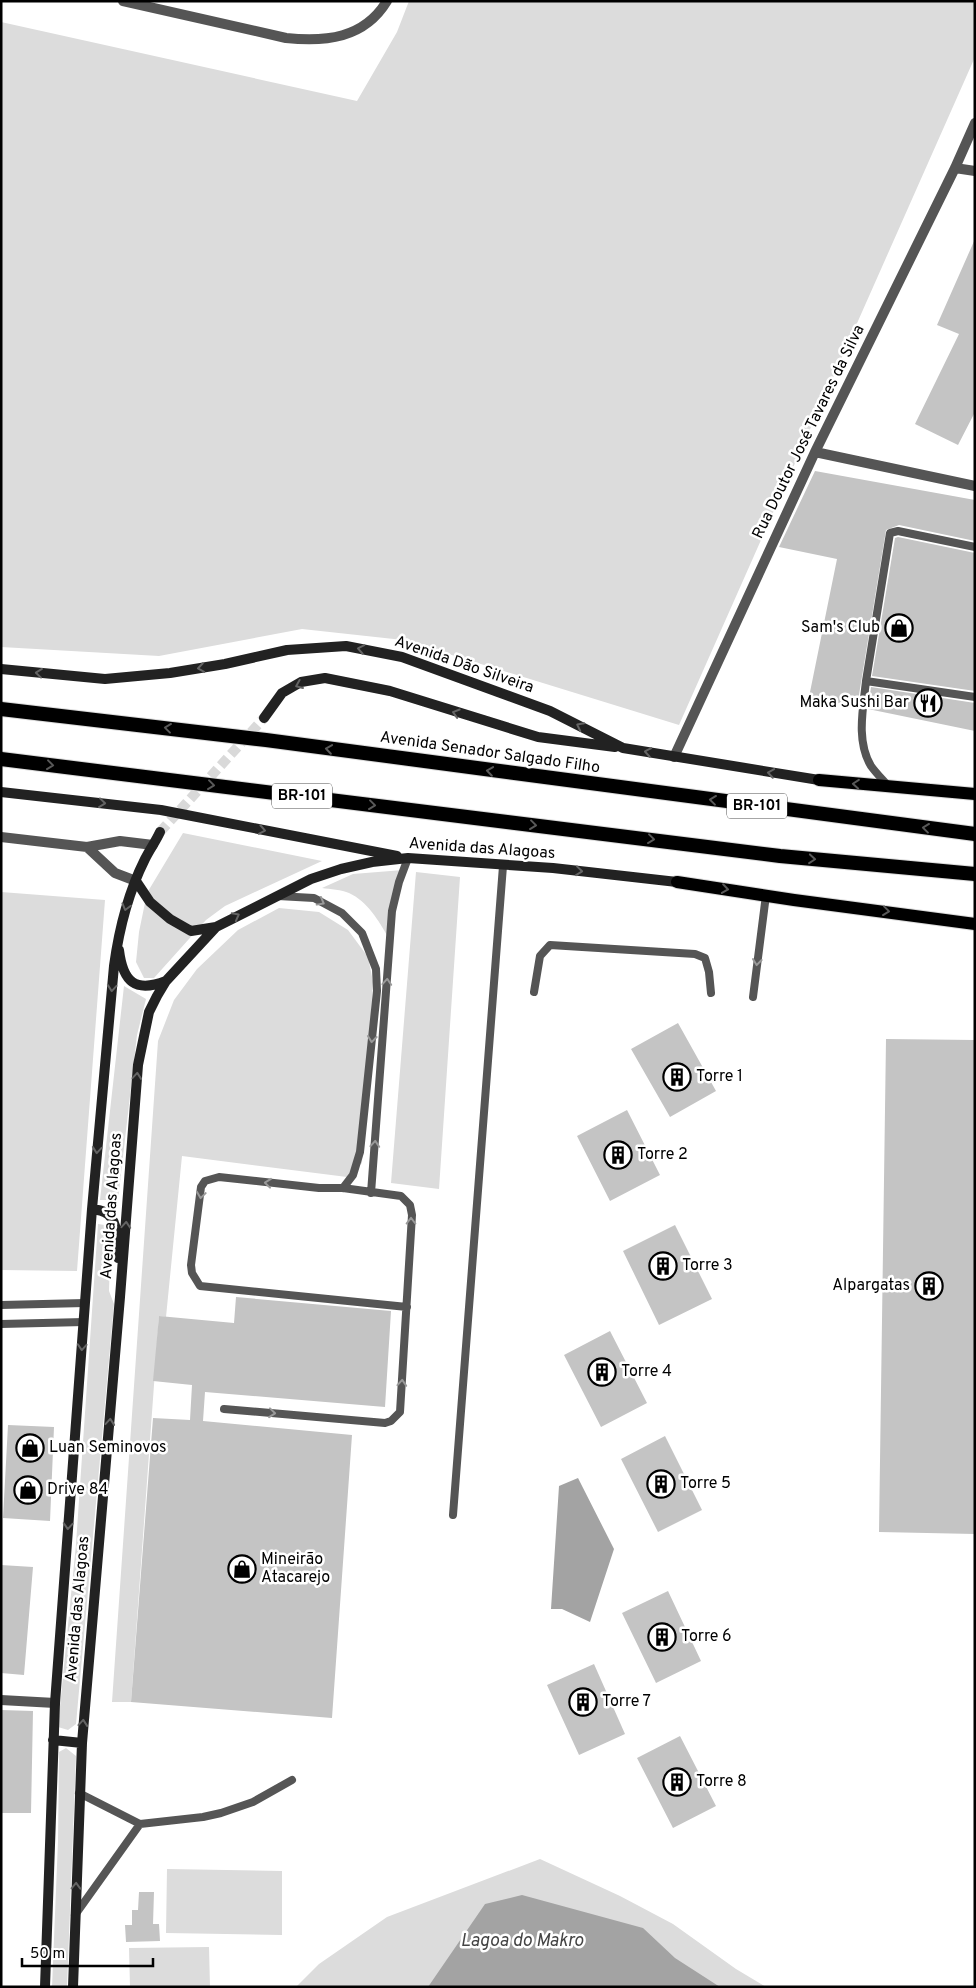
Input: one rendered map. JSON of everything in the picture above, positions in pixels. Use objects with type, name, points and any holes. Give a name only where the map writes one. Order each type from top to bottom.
[{"type":"highway","name":"Avenida Senador Salgado Filho","points":[[1,709],[266,740],[975,834]]},
{"type":"highway","name":"BR-101","points":[[1,760],[780,856],[975,874]]},
{"type":"main road","name":"Avenida Dão Silveira","points":[[1,669],[105,679],[207,668],[287,650],[346,646],[402,657],[550,711],[623,748],[819,780]]},
{"type":"main road","points":[[264,718],[282,693],[301,682],[325,678],[390,691],[538,738],[623,748]]},
{"type":"main road","points":[[819,780],[975,794]]},
{"type":"main road","points":[[1,792],[161,810],[408,858]]},
{"type":"main road","name":"Avenida das Alagoas","points":[[45,1987],[55,1702],[92,1209],[117,940],[128,899],[145,858],[160,832]]},
{"type":"main road","name":"Avenida das Alagoas","points":[[73,1987],[82,1743],[138,1064],[150,1012],[166,981],[216,927],[311,878],[372,862],[408,858],[553,868],[677,882]]},
{"type":"main road","points":[[136,881],[150,902],[170,919],[191,930],[216,927]]},
{"type":"main road","points":[[677,882],[975,924]]},
{"type":"main road","points":[[117,940],[120,960],[130,980],[143,987],[153,986],[166,981]]},
{"type":"main road","points":[[92,1209],[105,1212],[113,1221],[116,1229],[120,1297]]},
{"type":"main road","points":[[53,1740],[82,1743]]},
{"type":"street","points":[[123,1],[286,38],[311,40],[348,34],[366,24],[387,1]]},
{"type":"street","name":"Rua Doutor José Tavares da Silva","points":[[674,757],[815,452],[955,168],[975,123]]},
{"type":"street","points":[[955,168],[975,172]]},
{"type":"street","points":[[815,452],[975,486]]},
{"type":"street","points":[[1,836],[87,847],[120,841],[153,845]]},
{"type":"street","points":[[87,847],[115,873],[136,881]]},
{"type":"street","points":[[1,1700],[55,1702]]},
{"type":"lane","points":[[889,787],[871,765],[862,739],[862,714],[890,533],[898,531],[975,547]]},
{"type":"lane","points":[[866,681],[975,697]]},
{"type":"lane","points":[[371,1192],[392,911],[398,882],[408,858]]},
{"type":"lane","points":[[453,1515],[503,866]]},
{"type":"lane","points":[[753,997],[766,895]]},
{"type":"lane","points":[[274,896],[314,898],[342,913],[362,932],[376,969],[377,991],[360,1152],[354,1175],[343,1188]]},
{"type":"lane","points":[[534,992],[540,956],[550,945],[695,954],[705,958],[709,972],[711,993]]},
{"type":"lane","points":[[224,1409],[391,1422],[400,1412],[407,1307],[412,1215],[410,1205],[401,1196],[343,1188],[318,1188],[219,1177],[206,1181],[202,1186],[192,1265],[192,1273],[200,1286],[407,1307]]},
{"type":"lane","points":[[1,1305],[85,1303]]},
{"type":"lane","points":[[1,1324],[84,1322]]},
{"type":"lane","points":[[79,1793],[140,1824],[203,1817],[220,1813],[253,1802],[292,1780]]},
{"type":"lane","points":[[75,1915],[140,1824]]},
{"type":"shaded area","points":[[409,1],[975,1],[975,57],[679,725],[403,640],[302,629],[159,656],[1,647],[1,22],[357,101],[397,32]]},
{"type":"shaded area","points":[[183,833],[322,861],[225,906],[206,920],[154,978],[144,978],[136,962],[139,932],[147,893]]},
{"type":"shaded area","points":[[403,870],[388,937],[372,912],[361,901],[343,891],[322,888],[353,874]]},
{"type":"shaded area","points":[[416,872],[460,877],[439,1189],[391,1183]]},
{"type":"shaded area","points":[[1,892],[105,900],[77,1271],[1,1270]]},
{"type":"shaded area","points":[[279,908],[319,912],[348,930],[368,957],[373,982],[362,1163],[347,1177],[182,1156],[166,1317],[159,1316],[131,1702],[112,1702],[158,1041],[174,1000],[197,969],[238,930]]},
{"type":"shaded area","points":[[124,986],[146,999],[137,1035],[118,1200],[100,1200]]},
{"type":"shaded area","points":[[98,1224],[111,1226],[109,1291],[114,1304],[76,1724],[68,1730],[58,1727],[76,1544]]},
{"type":"shaded area","points":[[66,1748],[76,1756],[67,1987],[52,1987],[58,1841],[59,1752]]},
{"type":"shaded area","points":[[540,1859],[620,1896],[673,1924],[736,1969],[766,1987],[296,1987],[319,1964],[387,1917]]},
{"type":"shaded area","points":[[167,1869],[282,1871],[282,1935],[166,1933]]},
{"type":"shaded area","points":[[209,1947],[210,1987],[130,1987],[129,1948]]},
{"type":"water","points":[[578,1478],[614,1549],[590,1622],[562,1609],[551,1609],[559,1486]]},
{"type":"water","name":"Lagoa do Makro","points":[[522,1895],[643,1928],[675,1958],[720,1987],[428,1987],[485,1904]]},
{"type":"building","points":[[975,239],[975,412],[958,445],[915,424],[959,334],[937,325]]},
{"type":"building","points":[[815,471],[975,500],[975,541],[899,525],[886,530],[857,707],[809,697],[837,559],[779,547]]},
{"type":"building","points":[[898,537],[975,553],[975,691],[872,676],[895,538]]},
{"type":"building","points":[[871,687],[975,703],[975,731],[868,709]]},
{"type":"building","name":"Torre 1","points":[[678,1023],[716,1091],[670,1117],[631,1049]]},
{"type":"building","name":"Alpargatas","points":[[886,1039],[975,1040],[975,1534],[879,1532]]},
{"type":"building","name":"Torre 2","points":[[627,1110],[660,1175],[610,1201],[577,1136]]},
{"type":"building","name":"Torre 3","points":[[675,1225],[712,1299],[659,1325],[623,1251]]},
{"type":"building","name":"Mineirão Atacarejo","points":[[236,1297],[391,1311],[385,1407],[205,1392],[203,1421],[352,1435],[332,1718],[131,1702],[153,1418],[190,1420],[192,1385],[153,1381],[159,1316],[234,1323]]},
{"type":"building","name":"Torre 4","points":[[610,1331],[647,1403],[601,1427],[564,1355]]},
{"type":"building","points":[[8,1425],[54,1427],[50,1521],[3,1518]]},
{"type":"building","name":"Torre 5","points":[[665,1436],[702,1510],[658,1532],[621,1459]]},
{"type":"building","points":[[1,1565],[33,1567],[24,1675],[1,1673]]},
{"type":"building","name":"Torre 6","points":[[668,1591],[701,1661],[656,1683],[622,1613]]},
{"type":"building","name":"Torre 7","points":[[594,1664],[625,1734],[579,1755],[547,1685]]},
{"type":"building","points":[[1,1710],[33,1711],[31,1813],[1,1813]]},
{"type":"building","name":"Torre 8","points":[[680,1736],[716,1806],[673,1828],[637,1758]]},
{"type":"building","points":[[139,1892],[154,1892],[153,1924],[159,1924],[160,1941],[126,1942],[125,1925],[132,1925],[132,1910],[138,1910]]},
{"type":"tunnel","points":[[160,832],[264,718]]},
{"type":"place","name":"Sam's Club","points":[[899,628]]},
{"type":"place","name":"Maka Sushi Bar","points":[[928,703]]},
{"type":"place","name":"Torre 1","points":[[677,1077]]},
{"type":"place","name":"Torre 2","points":[[618,1155]]},
{"type":"place","name":"Torre 3","points":[[663,1266]]},
{"type":"place","name":"Alpargatas","points":[[929,1286]]},
{"type":"place","name":"Torre 4","points":[[602,1372]]},
{"type":"place","name":"Luan Seminovos","points":[[30,1448]]},
{"type":"place","name":"Torre 5","points":[[661,1484]]},
{"type":"place","name":"Drive 84","points":[[28,1490]]},
{"type":"place","name":"Mineirão Atacarejo","points":[[242,1569]]},
{"type":"place","name":"Torre 6","points":[[662,1637]]},
{"type":"place","name":"Torre 7","points":[[583,1702]]},
{"type":"place","name":"Torre 8","points":[[677,1782]]}]
